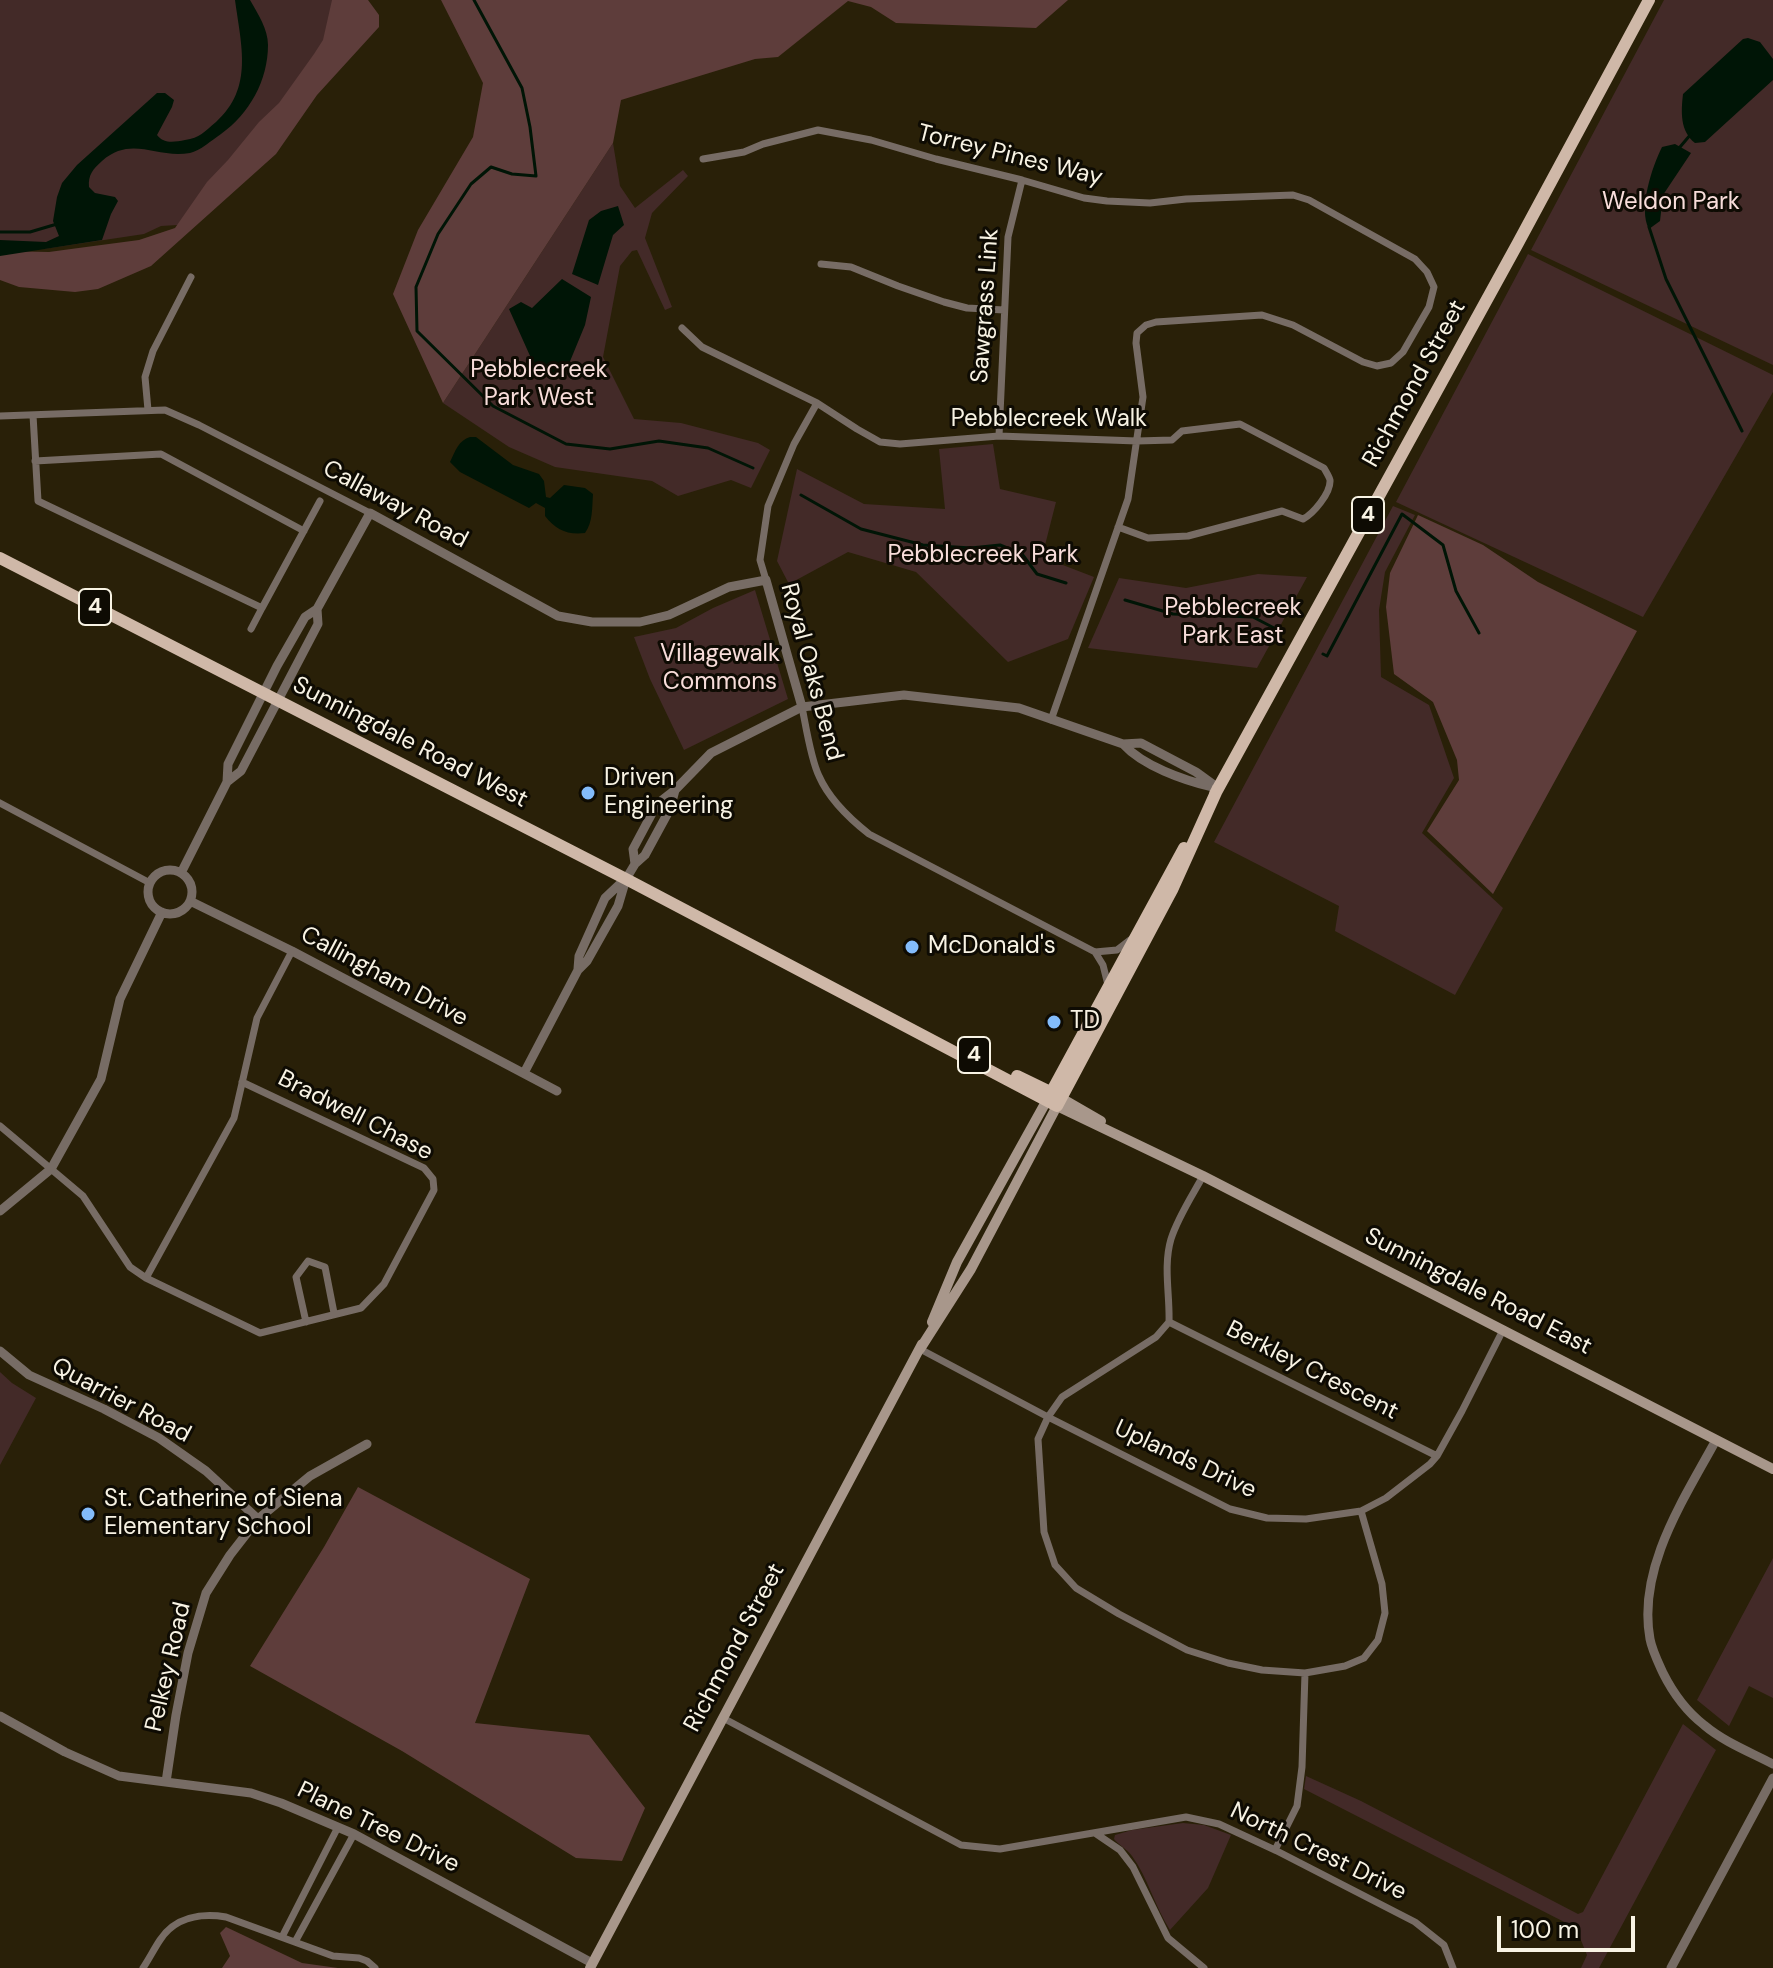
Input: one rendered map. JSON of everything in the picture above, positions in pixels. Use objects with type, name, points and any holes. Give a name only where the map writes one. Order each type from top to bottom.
[{"type":"main road","name":"Richmond Street","points":[[1054,1099],[1108,985],[1649,0]]},
{"type":"main road","name":"Sunningdale Road West","points":[[0,558],[799,970],[899,1016],[1054,1099]]},
{"type":"main road","name":"Richmond Street","points":[[591,1965],[920,1349],[957,1262],[1054,1099],[1172,890],[1218,788]]},
{"type":"main road","name":"Sunningdale Road East","points":[[1054,1099],[1773,1469]]},
{"type":"street","name":"Torrey Pines Way","points":[[703,159],[744,152],[818,130],[871,140],[1084,198],[1150,203],[1293,195],[1309,200],[1415,259],[1427,272],[1434,287],[1429,307],[1403,352],[1391,363],[1377,366],[1363,362],[1293,325],[1262,315],[1156,322],[1146,325],[1137,333],[1143,397],[1128,499],[1051,720]]},
{"type":"street","name":"Sawgrass Link","points":[[999,436],[1008,237],[1022,180]]},
{"type":"street","points":[[821,264],[851,267],[967,308],[1004,310]]},
{"type":"street","points":[[148,410],[145,377],[153,351],[191,277]]},
{"type":"street","name":"Pebblecreek Walk","points":[[682,328],[702,347],[817,403],[880,442],[900,444],[999,436],[1172,440],[1182,431],[1240,424],[1324,468],[1329,477],[1330,485],[1313,514],[1303,519],[1282,511],[1188,536],[1148,538],[1118,527]]},
{"type":"street","name":"Royal Oaks Bend","points":[[817,403],[794,444],[768,506],[760,560],[818,775],[854,822],[869,834],[1095,952]]},
{"type":"street","name":"Callaway Road","points":[[0,416],[165,410],[370,513],[558,616],[592,622],[640,622],[669,615],[729,587],[766,580]]},
{"type":"street","points":[[33,415],[38,501],[262,608]]},
{"type":"street","points":[[35,461],[161,454],[304,531]]},
{"type":"street","points":[[251,629],[320,501]]},
{"type":"street","points":[[181,873],[227,782],[228,764],[263,693],[305,617],[317,609],[370,513]]},
{"type":"street","points":[[227,782],[241,771],[318,624],[317,609]]},
{"type":"street","points":[[524,1073],[578,970],[579,956],[605,898],[626,879],[645,855],[670,809],[675,790],[711,753],[802,707],[904,695],[1019,708],[1123,744],[1134,756],[1191,782],[1218,788]]},
{"type":"street","points":[[0,803],[150,883]]},
{"type":"street","points":[[175,870],[181,873],[191,885],[190,901],[178,912],[162,912],[150,899],[150,883],[160,872],[175,870]]},
{"type":"street","name":"Callingham Drive","points":[[190,901],[292,951],[557,1091]]},
{"type":"street","points":[[0,1211],[51,1169],[101,1079],[120,999],[162,912]]},
{"type":"street","points":[[1108,985],[1103,965],[1095,952],[1117,950],[1134,938]]},
{"type":"street","points":[[146,1278],[234,1118],[257,1018],[292,951]]},
{"type":"street","name":"Bradwell Chase","points":[[0,1126],[83,1196],[130,1267],[146,1278],[260,1333],[361,1308],[384,1284],[434,1190],[433,1179],[424,1168],[242,1082]]},
{"type":"street","points":[[1203,1176],[1171,1241],[1167,1268],[1169,1322],[1156,1337],[1062,1397],[1038,1439],[1044,1532],[1055,1565],[1076,1588],[1187,1650],[1262,1670],[1305,1673],[1345,1666],[1364,1658],[1378,1640],[1385,1613],[1382,1584],[1361,1511]]},
{"type":"street","points":[[306,1322],[296,1277],[308,1261],[325,1267],[334,1313]]},
{"type":"street","name":"Berkley Crescent","points":[[1169,1322],[1437,1456]]},
{"type":"street","name":"Uplands Drive","points":[[920,1349],[1230,1509],[1267,1518],[1306,1519],[1361,1511],[1386,1498],[1430,1464],[1503,1330]]},
{"type":"street","name":"Quarrier Road","points":[[0,1351],[29,1375],[159,1438],[206,1471],[258,1519]]},
{"type":"street","points":[[1716,1440],[1672,1523],[1658,1557],[1648,1597],[1650,1639],[1672,1691],[1688,1712],[1729,1742],[1773,1764]]},
{"type":"street","name":"Pelkey Road","points":[[166,1782],[188,1653],[206,1593],[258,1519],[310,1476],[367,1444]]},
{"type":"street","points":[[1275,1850],[1297,1806],[1302,1767],[1305,1673]]},
{"type":"street","name":"Plane Tree Drive","points":[[0,1716],[65,1752],[119,1776],[251,1793],[338,1827],[591,1965]]},
{"type":"street","name":"North Crest Drive","points":[[723,1718],[961,1845],[1000,1849],[1186,1817],[1219,1824],[1415,1922],[1444,1945],[1453,1968]]},
{"type":"street","points":[[1671,1968],[1773,1778]]},
{"type":"street","points":[[282,1937],[338,1827]]},
{"type":"street","points":[[1095,1833],[1120,1850],[1133,1867],[1168,1938],[1204,1968]]},
{"type":"street","points":[[295,1942],[354,1834]]},
{"type":"street","points":[[143,1968],[170,1928],[183,1920],[208,1914],[226,1917],[333,1956],[359,1958],[375,1968]]},
{"type":"green space","points":[[0,0],[345,0],[332,40],[194,224],[161,226],[144,234],[44,249],[0,246]]},
{"type":"green space","name":"Weldon Park","points":[[1664,0],[1773,0],[1773,365],[1531,250]]},
{"type":"green space","name":"Pebblecreek Park West","points":[[613,143],[620,186],[635,208],[683,170],[688,176],[652,213],[645,238],[672,307],[665,310],[637,250],[632,251],[620,266],[603,357],[634,419],[681,423],[758,443],[770,450],[751,488],[731,480],[678,496],[652,481],[555,467],[509,447],[443,403]]},
{"type":"green space","points":[[1528,254],[1773,375],[1773,392],[1643,617],[1396,502]]},
{"type":"green space","name":"Pebblecreek Park","points":[[993,444],[1000,489],[1056,502],[1042,557],[1094,577],[1068,639],[1008,662],[916,572],[848,552],[789,584],[777,561],[797,469],[864,504],[945,509],[939,449]]},
{"type":"green space","points":[[1393,506],[1415,515],[1385,572],[1379,610],[1381,677],[1429,705],[1454,778],[1422,833],[1503,908],[1455,995],[1335,931],[1339,906],[1214,842]]},
{"type":"green space","name":"Pebblecreek Park East","points":[[1258,574],[1307,577],[1257,668],[1088,648],[1119,578],[1186,588]]},
{"type":"green space","name":"Villagewalk Commons","points":[[755,590],[788,699],[684,750],[634,637],[676,628]]},
{"type":"green space","points":[[0,1372],[36,1398],[0,1465]]},
{"type":"green space","points":[[1773,1558],[1773,1698],[1749,1686],[1729,1726],[1697,1700]]},
{"type":"green space","points":[[1683,1724],[1716,1750],[1599,1968],[1581,1968],[1587,1955],[1576,1928],[1304,1789],[1306,1776],[1361,1801],[1578,1914],[1583,1912]]},
{"type":"green space","points":[[1183,1823],[1204,1825],[1231,1835],[1208,1888],[1170,1930],[1138,1865],[1114,1839],[1115,1835],[1132,1830]]},
{"type":"shaded area","points":[[235,0],[250,0],[268,39],[261,84],[240,117],[194,152],[178,154],[134,149],[113,153],[102,161],[92,172],[89,187],[95,193],[115,197],[118,201],[102,240],[0,256],[0,240],[46,242],[59,236],[53,221],[62,183],[77,165],[157,93],[165,93],[174,100],[157,135],[166,141],[202,134],[228,109],[236,95],[242,65]]},
{"type":"shaded area","points":[[332,0],[368,0],[379,15],[379,27],[317,95],[276,154],[151,266],[98,289],[75,292],[19,287],[0,280],[0,251],[49,252],[139,240],[175,228],[207,182],[279,103],[314,54],[323,40]]},
{"type":"shaded area","points":[[441,0],[1068,0],[1036,28],[896,23],[871,7],[848,1],[778,57],[755,59],[621,100],[613,143],[443,403],[393,294],[418,230],[473,137],[483,83]]},
{"type":"shaded area","points":[[1743,39],[1760,42],[1773,59],[1773,80],[1705,142],[1695,143],[1684,127],[1683,94]]},
{"type":"shaded area","points":[[1675,144],[1691,153],[1663,195],[1660,221],[1649,229],[1645,211],[1654,165],[1662,147]]},
{"type":"shaded area","points":[[618,206],[624,225],[613,235],[598,285],[572,274],[589,220],[601,211]]},
{"type":"shaded area","points":[[562,279],[591,297],[585,325],[566,371],[553,379],[535,367],[509,309],[521,302],[532,308]]},
{"type":"shaded area","points":[[476,437],[513,465],[539,474],[544,481],[546,497],[550,498],[564,485],[585,488],[593,494],[591,520],[585,533],[562,530],[545,516],[545,508],[536,503],[529,508],[460,472],[450,462],[460,443]]},
{"type":"shaded area","points":[[1418,515],[1483,545],[1538,582],[1637,631],[1493,894],[1427,831],[1459,780],[1457,760],[1433,702],[1394,674],[1386,607],[1390,573]]},
{"type":"shaded area","points":[[358,1487],[530,1579],[475,1723],[589,1735],[645,1808],[622,1861],[576,1858],[402,1751],[250,1666]]},
{"type":"shaded area","points":[[226,1927],[302,1963],[338,1968],[222,1968],[230,1956],[220,1933]]},
{"type":"waterway","points":[[474,0],[522,88],[536,176],[512,174],[491,167],[471,184],[438,234],[416,287],[417,331],[493,406],[566,444],[610,449],[659,441],[708,448],[753,468]]},
{"type":"waterway","points":[[1680,147],[1691,134]]},
{"type":"waterway","points":[[0,232],[30,232],[57,224]]},
{"type":"waterway","points":[[1649,227],[1666,279],[1742,431]]},
{"type":"waterway","points":[[801,495],[861,529],[923,545],[971,548],[1000,545],[1022,554],[1037,574],[1066,583]]},
{"type":"waterway","points":[[1323,654],[1327,656],[1402,514],[1443,545],[1456,591],[1479,633]]},
{"type":"waterway","points":[[1125,600],[1173,614],[1253,617],[1276,629]]},
{"type":"place","name":"Driven Engineering","points":[[588,793]]},
{"type":"place","name":"McDonald's","points":[[912,947]]},
{"type":"place","name":"TD","points":[[1054,1022]]},
{"type":"place","name":"St. Catherine of Siena Elementary School","points":[[88,1514]]}]
